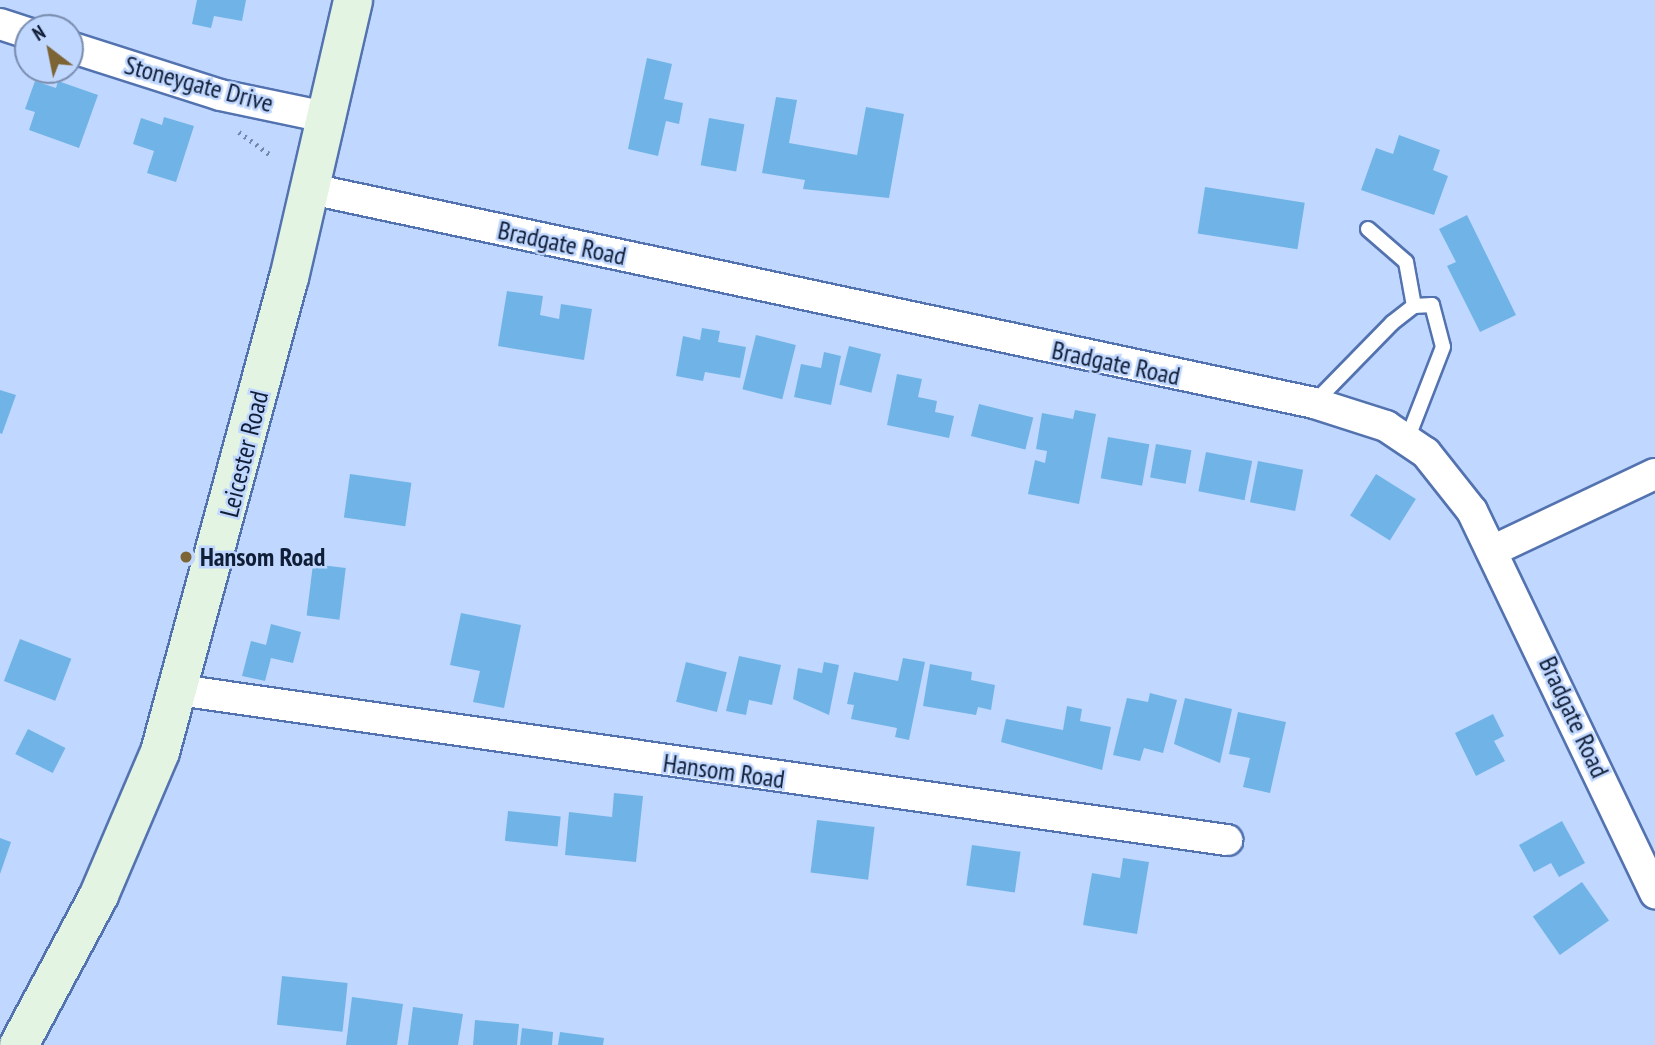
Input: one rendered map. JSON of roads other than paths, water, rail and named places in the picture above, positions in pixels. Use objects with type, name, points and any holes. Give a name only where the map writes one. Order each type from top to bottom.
[{"type":"main road","name":"Leicester Road","points":[[19,1045],[99,895],[156,763],[179,690],[312,190],[330,118],[352,0]]},
{"type":"street","name":"Stoneygate Drive","points":[[84,51],[220,95],[330,118]]},
{"type":"street","name":"Bradgate Road","points":[[312,190],[1314,403],[1363,416],[1407,440],[1447,475],[1494,550],[1655,893]]},
{"type":"street","points":[[1494,550],[1655,474]]},
{"type":"street","name":"Hansom Road","points":[[179,690],[1227,840]]},
{"type":"lane","points":[[1368,229],[1406,262],[1414,306]]},
{"type":"lane","points":[[1314,403],[1414,306],[1432,305],[1439,313],[1443,347],[1407,440]]},
{"type":"place","name":"Hansom Road","points":[[186,557]]}]
